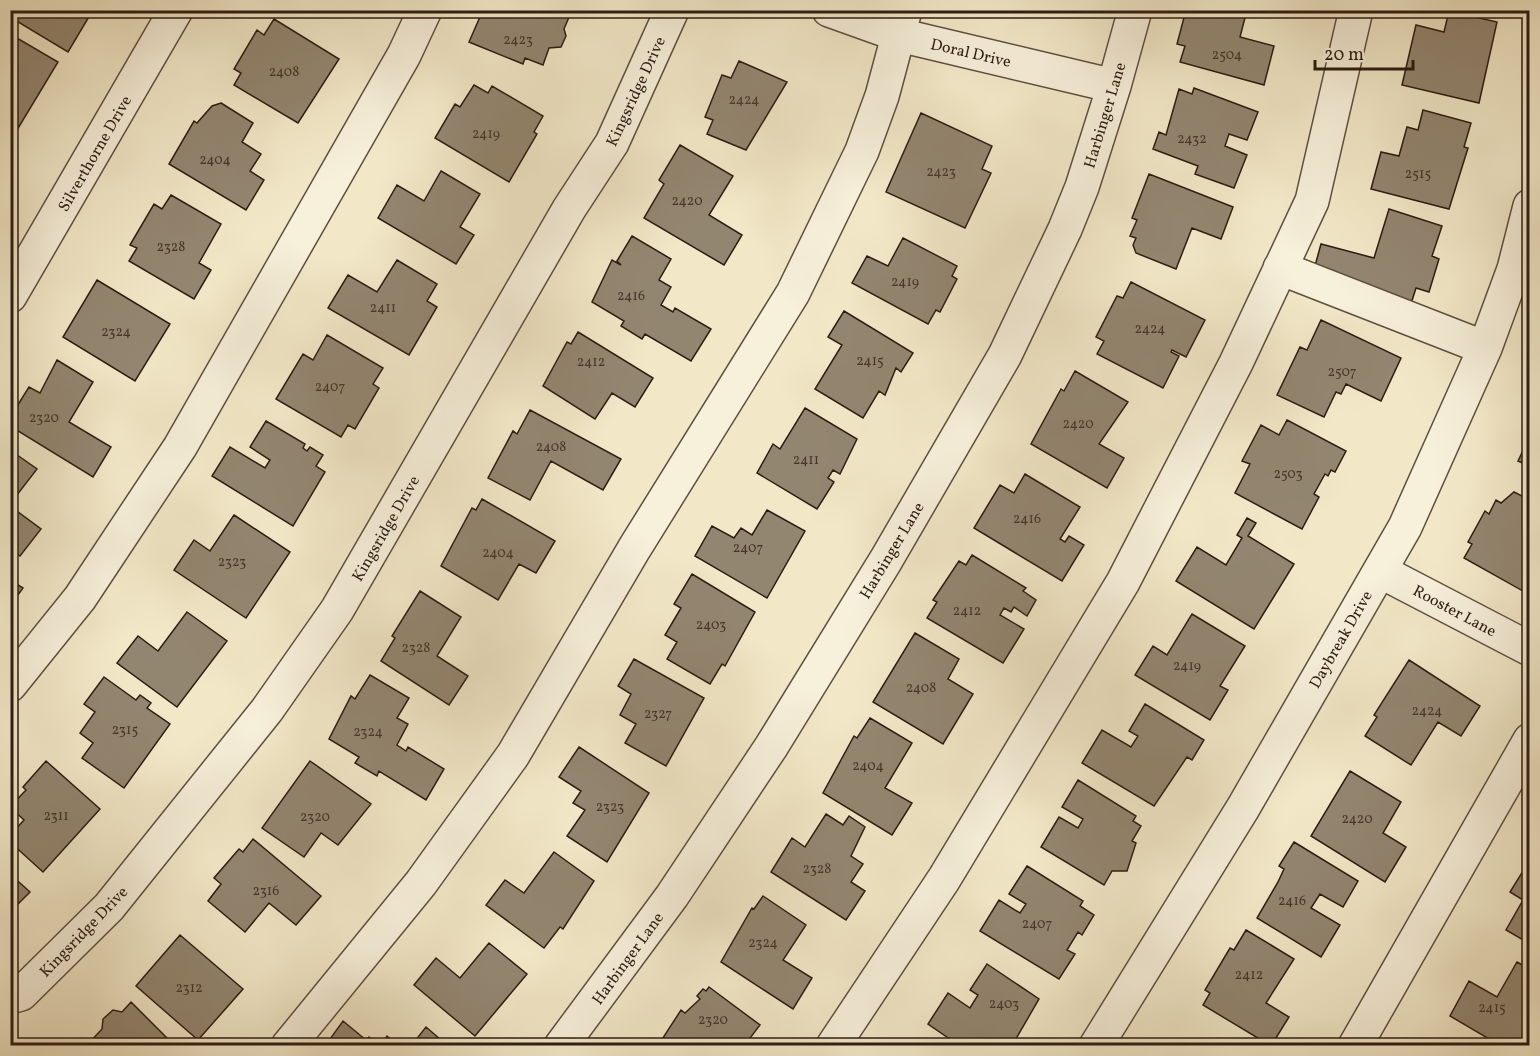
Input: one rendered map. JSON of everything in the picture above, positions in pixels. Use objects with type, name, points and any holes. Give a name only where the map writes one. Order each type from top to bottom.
[{"type":"street","name":"Silverthorne Drive","points":[[10,296],[176,10]]},
{"type":"street","points":[[10,685],[80,598],[180,447],[404,55],[425,10]]},
{"type":"street","name":"Kingsridge Drive","points":[[16,996],[109,907],[267,710],[337,610],[569,209],[612,143],[672,10]]},
{"type":"street","name":"Doral Drive","points":[[829,10],[902,22],[1114,86]]},
{"type":"street","name":"Harbinger Lane","points":[[561,1046],[672,896],[764,757],[886,560],[1005,355],[1078,197],[1114,86],[1135,10]]},
{"type":"street","points":[[833,1046],[944,879],[1123,582],[1236,363],[1312,201],[1356,10]]},
{"type":"street","points":[[288,1046],[421,883],[513,755],[634,549],[793,293],[862,151],[882,96],[902,22]]},
{"type":"street","name":"Daybreak Drive","points":[[1096,1046],[1236,819],[1405,526],[1485,348],[1514,269],[1530,206]]},
{"type":"street","points":[[1280,268],[1485,348]]},
{"type":"street","name":"Rooster Lane","points":[[1380,571],[1530,650]]},
{"type":"street","points":[[1355,1046],[1530,740]]},
{"type":"building","points":[[10,10],[93,10],[68,52],[10,17]]},
{"type":"building","points":[[483,10],[572,10],[564,29],[566,36],[561,47],[549,48],[543,65],[525,58],[523,64],[469,42]]},
{"type":"building","points":[[1186,10],[1247,10],[1240,37],[1274,46],[1264,85],[1180,62],[1185,46],[1177,44]]},
{"type":"building","points":[[1449,11],[1497,22],[1479,103],[1402,85],[1416,25],[1444,32]]},
{"type":"building","points":[[274,19],[339,59],[298,123],[234,85],[241,73],[234,69],[257,30],[264,35]]},
{"type":"building","points":[[10,34],[58,62],[14,135],[10,133]]},
{"type":"building","points":[[739,61],[787,82],[746,150],[707,134],[713,120],[705,117],[722,75],[731,78]]},
{"type":"building","points":[[474,85],[488,93],[492,86],[543,116],[534,132],[537,134],[509,182],[435,138],[455,104],[460,107]]},
{"type":"building","points":[[1194,88],[1258,112],[1247,140],[1229,134],[1225,146],[1247,155],[1234,188],[1195,174],[1198,166],[1153,149],[1159,132],[1166,135],[1179,89],[1192,94]]},
{"type":"building","points":[[221,103],[253,123],[242,142],[261,154],[250,171],[264,180],[246,210],[169,164],[194,121],[197,123],[212,106]]},
{"type":"building","points":[[1423,110],[1471,123],[1464,147],[1468,148],[1449,209],[1371,189],[1381,152],[1399,156],[1407,127],[1418,130]]},
{"type":"building","points":[[921,113],[992,146],[982,169],[991,173],[965,228],[886,192]]},
{"type":"building","points":[[680,145],[733,176],[709,215],[742,235],[724,265],[644,218],[664,184],[659,180]]},
{"type":"building","points":[[441,171],[480,194],[460,227],[474,235],[456,264],[378,218],[397,185],[424,201]]},
{"type":"building","points":[[1149,174],[1233,207],[1221,239],[1192,228],[1176,269],[1136,253],[1133,245],[1136,238],[1130,236],[1137,220],[1132,218]]},
{"type":"building","points":[[171,195],[221,224],[199,263],[211,270],[194,299],[129,261],[137,248],[130,245],[154,204],[162,209]]},
{"type":"building","points":[[1389,209],[1442,226],[1432,256],[1439,259],[1429,292],[1416,288],[1410,307],[1313,273],[1321,244],[1374,258]]},
{"type":"building","points":[[632,236],[671,259],[659,280],[671,287],[661,305],[673,312],[675,308],[711,329],[691,361],[645,334],[642,339],[621,326],[624,321],[592,302],[612,260],[621,265],[617,261]]},
{"type":"building","points":[[903,238],[957,266],[952,276],[957,279],[940,312],[936,310],[928,324],[852,283],[867,256],[888,266]]},
{"type":"building","points":[[397,260],[437,284],[427,301],[437,307],[409,355],[328,308],[348,275],[377,292]]},
{"type":"building","points":[[97,280],[170,324],[135,381],[63,337]]},
{"type":"building","points":[[1131,282],[1205,320],[1186,357],[1172,350],[1171,352],[1179,356],[1163,388],[1097,354],[1104,341],[1096,337],[1117,296],[1123,298]]},
{"type":"building","points":[[844,311],[913,353],[901,372],[896,368],[885,395],[879,391],[863,418],[815,389],[842,345],[828,337]]},
{"type":"building","points":[[1321,320],[1401,358],[1381,401],[1346,384],[1341,394],[1336,392],[1324,417],[1277,395],[1300,347],[1307,350]]},
{"type":"building","points":[[578,332],[653,378],[635,407],[612,393],[595,419],[543,386],[567,342],[571,344]]},
{"type":"building","points":[[327,335],[383,368],[373,384],[379,388],[355,429],[348,425],[341,437],[276,399],[303,354],[313,360]]},
{"type":"building","points":[[57,360],[93,382],[69,422],[111,447],[93,477],[10,426],[18,413],[14,411],[29,387],[40,393]]},
{"type":"building","points":[[1075,371],[1128,402],[1099,444],[1124,458],[1107,488],[1031,444],[1061,389],[1064,391]]},
{"type":"building","points":[[805,408],[857,439],[840,474],[833,470],[828,478],[834,482],[817,509],[757,473],[773,444],[780,449]]},
{"type":"building","points":[[530,410],[621,459],[603,490],[551,461],[530,500],[488,478],[513,431],[517,434]]},
{"type":"building","points":[[1287,420],[1346,451],[1335,472],[1331,470],[1328,476],[1325,474],[1314,494],[1319,497],[1302,529],[1235,493],[1250,464],[1242,461],[1261,425],[1279,435]]},
{"type":"building","points":[[266,421],[305,444],[303,448],[307,451],[310,447],[323,455],[316,466],[325,472],[293,526],[212,476],[230,447],[265,468],[270,460],[250,447]]},
{"type":"building","points":[[1530,436],[1530,466],[1518,461]]},
{"type":"building","points":[[10,450],[37,469],[10,504]]},
{"type":"building","points":[[1025,474],[1080,507],[1060,539],[1065,542],[1069,536],[1084,545],[1062,581],[974,528],[1000,485],[1014,493]]},
{"type":"building","points":[[1514,492],[1530,500],[1530,595],[1464,558],[1472,544],[1468,542],[1485,511],[1489,514],[1496,500],[1501,503]]},
{"type":"building","points":[[482,499],[555,541],[536,573],[519,564],[498,600],[441,566],[472,508],[476,510]]},
{"type":"building","points":[[10,506],[41,529],[20,556],[10,549]]},
{"type":"building","points":[[767,510],[805,531],[767,598],[695,556],[712,526],[734,538],[741,528],[752,535]]},
{"type":"building","points":[[234,515],[290,552],[246,618],[174,570],[194,540],[210,551]]},
{"type":"building","points":[[1247,518],[1256,523],[1248,536],[1294,564],[1254,629],[1176,581],[1197,547],[1226,565],[1242,538],[1237,535]]},
{"type":"building","points":[[972,555],[1026,588],[1023,591],[1036,600],[1027,616],[1014,607],[1011,612],[1004,608],[1000,615],[1024,629],[1003,663],[927,618],[937,602],[933,600],[959,561],[966,565]]},
{"type":"building","points":[[692,574],[755,612],[725,666],[722,664],[710,684],[667,659],[677,642],[665,635],[681,608],[674,604]]},
{"type":"building","points":[[10,580],[23,588],[10,606]]},
{"type":"building","points":[[420,591],[461,617],[437,656],[468,676],[449,705],[381,661],[395,638],[392,636]]},
{"type":"building","points":[[187,612],[227,641],[177,707],[117,663],[138,636],[158,651]]},
{"type":"building","points":[[1192,614],[1245,646],[1220,686],[1228,690],[1210,720],[1135,675],[1153,646],[1167,655]]},
{"type":"building","points":[[915,633],[959,659],[948,679],[973,694],[943,744],[873,702]]},
{"type":"building","points":[[634,659],[704,698],[666,766],[625,743],[636,724],[620,715],[631,694],[618,686]]},
{"type":"building","points":[[1409,660],[1480,706],[1461,736],[1438,722],[1411,765],[1365,736],[1377,717],[1374,715]]},
{"type":"building","points":[[370,675],[409,698],[397,718],[408,724],[397,745],[406,751],[408,747],[444,769],[426,800],[379,771],[377,776],[355,763],[359,757],[329,739],[351,696],[355,699]]},
{"type":"building","points":[[104,677],[136,700],[140,695],[151,703],[147,708],[170,724],[124,788],[82,758],[93,743],[80,733],[95,712],[84,704]]},
{"type":"building","points":[[1145,704],[1204,740],[1192,760],[1187,757],[1154,806],[1082,763],[1102,730],[1131,747],[1138,736],[1129,731]]},
{"type":"building","points":[[870,718],[912,743],[885,788],[912,803],[892,835],[823,793],[854,736],[857,738]]},
{"type":"building","points":[[579,747],[649,793],[607,862],[567,836],[585,810],[573,803],[581,791],[559,777]]},
{"type":"building","points":[[46,761],[100,809],[43,872],[10,842],[10,835],[24,820],[10,807],[26,790],[23,787]]},
{"type":"building","points":[[310,761],[371,804],[338,845],[321,833],[304,857],[262,828]]},
{"type":"building","points":[[1350,771],[1401,802],[1383,833],[1406,847],[1385,882],[1311,836]]},
{"type":"building","points":[[1078,780],[1136,816],[1133,821],[1141,826],[1132,841],[1136,843],[1127,871],[1112,871],[1104,885],[1041,847],[1059,817],[1078,828],[1083,819],[1062,807]]},
{"type":"building","points":[[826,814],[843,825],[849,816],[865,827],[851,856],[863,864],[851,882],[865,891],[846,920],[771,872],[792,838],[805,847]]},
{"type":"building","points":[[253,839],[321,896],[296,925],[269,903],[245,932],[208,901],[221,884],[214,878],[239,849],[243,852]]},
{"type":"building","points":[[1294,842],[1358,881],[1343,907],[1320,894],[1311,908],[1340,925],[1321,957],[1257,918],[1278,882],[1284,869],[1279,866]]},
{"type":"building","points":[[554,852],[594,881],[563,929],[560,927],[544,948],[486,905],[505,880],[524,893]]},
{"type":"building","points":[[1027,866],[1083,901],[1080,906],[1094,915],[1082,935],[1078,932],[1067,950],[1075,954],[1059,979],[980,931],[999,900],[1020,913],[1026,904],[1009,894]]},
{"type":"building","points":[[1523,871],[1530,875],[1530,944],[1506,930],[1523,900],[1510,892]]},
{"type":"building","points":[[10,874],[30,892],[10,912]]},
{"type":"building","points":[[763,896],[806,925],[783,960],[812,978],[793,1009],[721,962],[752,908],[754,909]]},
{"type":"building","points":[[1246,930],[1294,959],[1266,1003],[1289,1017],[1271,1046],[1203,1005],[1210,993],[1205,990],[1230,948],[1234,950]]},
{"type":"building","points":[[180,935],[243,989],[198,1040],[136,986]]},
{"type":"building","points":[[489,943],[527,974],[475,1036],[414,985],[436,958],[460,978]]},
{"type":"building","points":[[1517,962],[1530,969],[1530,1046],[1501,1046],[1450,1016],[1469,981],[1497,997]]},
{"type":"building","points":[[987,964],[1039,999],[1013,1044],[1015,1046],[960,1046],[928,1024],[948,993],[970,1008],[978,995],[970,990]]},
{"type":"building","points":[[709,987],[760,1025],[744,1046],[659,1044],[681,1010],[685,1013],[700,999],[697,996],[703,989],[706,991]]},
{"type":"building","points":[[131,1002],[175,1046],[86,1046],[102,1029],[103,1019],[113,1010],[122,1012]]},
{"type":"building","points":[[343,1021],[366,1040],[369,1037],[379,1046],[325,1046]]},
{"type":"building","points":[[426,1027],[448,1046],[411,1046]]},
{"type":"building","points":[[387,1036],[399,1046],[380,1046]]}]
